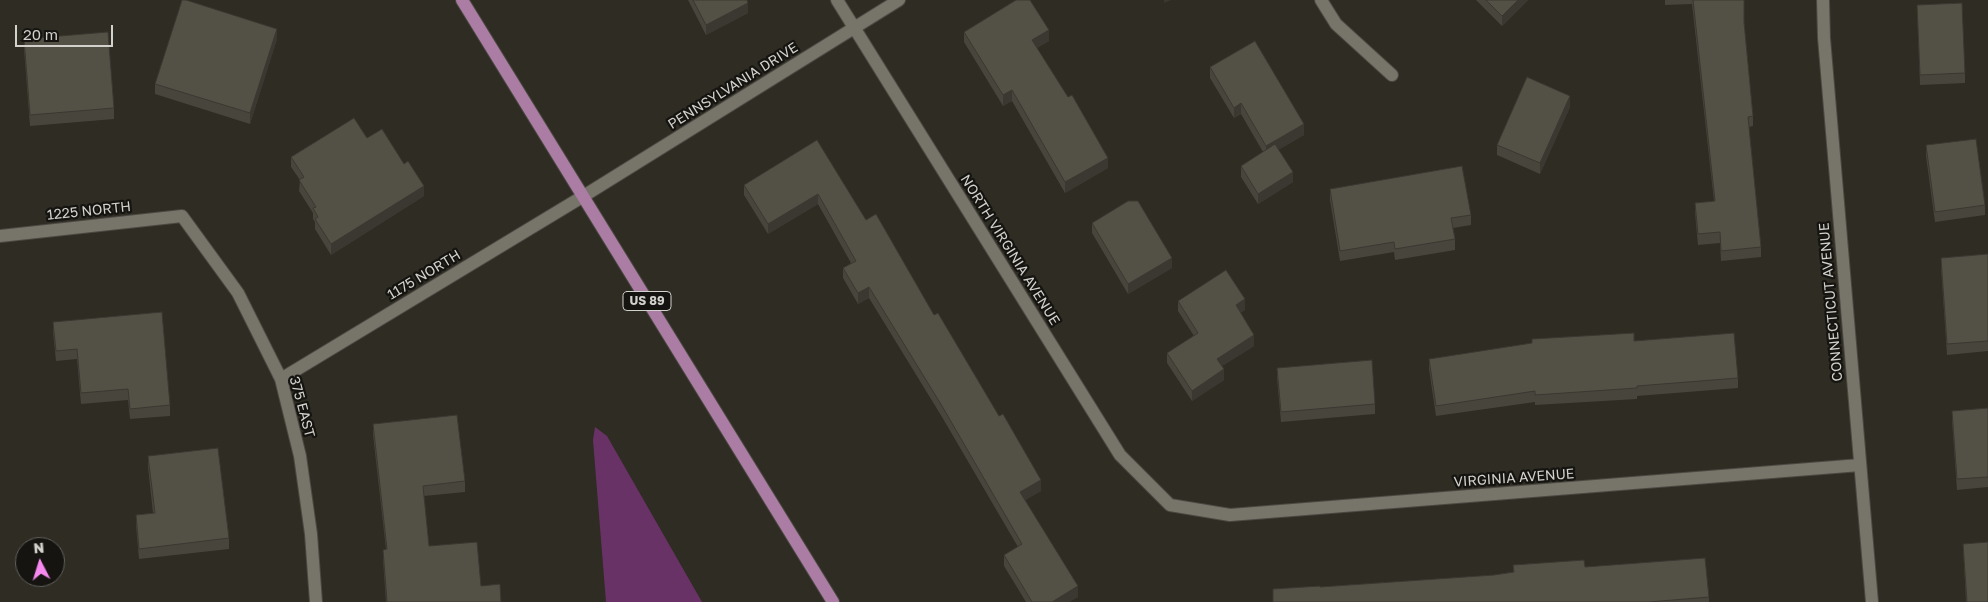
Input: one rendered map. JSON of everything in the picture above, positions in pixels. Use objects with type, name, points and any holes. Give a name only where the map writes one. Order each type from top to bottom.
[{"type":"main road","name":"US 89","points":[[462,0],[833,602]]},
{"type":"street","name":"NORTH VIRGINIA AVENUE","points":[[837,0],[1120,455],[1170,505]]},
{"type":"street","name":"PENNSYLVANIA DRIVE","points":[[582,197],[899,0]]},
{"type":"street","points":[[1321,0],[1336,24],[1392,75]]},
{"type":"street","name":"CONNECTICUT AVENUE","points":[[1823,0],[1824,38],[1872,602]]},
{"type":"street","name":"1175 NORTH","points":[[280,379],[582,197]]},
{"type":"street","name":"375 EAST","points":[[182,216],[238,293],[280,379],[300,456],[311,534],[316,602]]},
{"type":"street","name":"1225 NORTH","points":[[0,236],[182,216]]},
{"type":"street","name":"VIRGINIA AVENUE","points":[[1170,505],[1230,515],[1860,466]]},
{"type":"shaded area","points":[[595,427],[607,436],[702,602],[606,602],[593,440]]},
{"type":"building","points":[[182,0],[277,29],[250,113],[155,84]]},
{"type":"building","points":[[693,0],[747,0],[748,3],[706,25]]},
{"type":"building","points":[[1016,0],[1030,0],[1049,30],[1032,40],[1068,97],[1072,95],[1108,158],[1065,182],[1012,90],[1003,95],[964,32]]},
{"type":"building","points":[[1486,0],[1518,0],[1502,16]]},
{"type":"building","points":[[1693,0],[1744,0],[1744,22],[1753,116],[1748,117],[1761,247],[1721,251],[1720,232],[1698,234],[1695,203],[1715,201]]},
{"type":"building","points":[[1962,3],[1965,73],[1920,75],[1917,5]]},
{"type":"building","points":[[108,32],[114,108],[30,115],[24,39]]},
{"type":"building","points":[[1255,41],[1304,124],[1266,146],[1241,103],[1234,108],[1210,67]]},
{"type":"building","points":[[1527,77],[1570,96],[1540,163],[1497,145]]},
{"type":"building","points":[[354,118],[367,138],[382,129],[404,164],[408,161],[424,186],[331,244],[315,219],[318,217],[313,208],[316,207],[299,180],[304,177],[291,157]]},
{"type":"building","points":[[1976,139],[1985,205],[1935,212],[1926,145]]},
{"type":"building","points":[[817,140],[866,220],[876,214],[934,315],[938,313],[999,416],[1003,414],[1041,480],[1020,492],[1078,586],[1052,602],[1032,602],[1004,555],[1022,544],[942,406],[869,287],[858,293],[843,268],[856,261],[818,194],[768,224],[744,185]]},
{"type":"building","points":[[1275,144],[1293,172],[1258,194],[1241,166]]},
{"type":"building","points":[[1462,166],[1471,215],[1451,218],[1455,239],[1395,249],[1394,242],[1340,251],[1330,189]]},
{"type":"building","points":[[1128,201],[1138,201],[1172,258],[1128,284],[1092,223]]},
{"type":"building","points":[[1988,254],[1988,341],[1947,344],[1941,258]]},
{"type":"building","points":[[1226,270],[1245,299],[1236,305],[1254,335],[1217,359],[1224,369],[1192,391],[1167,353],[1198,333],[1178,301]]},
{"type":"building","points":[[162,312],[170,405],[130,409],[128,389],[81,393],[77,349],[56,351],[53,322]]},
{"type":"building","points":[[1634,333],[1634,341],[1734,333],[1738,378],[1637,386],[1637,388],[1535,395],[1535,391],[1436,406],[1429,359],[1532,343],[1532,339]]},
{"type":"building","points":[[1372,360],[1375,404],[1281,412],[1277,368]]},
{"type":"building","points":[[1988,408],[1988,477],[1957,479],[1952,411]]},
{"type":"building","points":[[457,415],[465,481],[423,486],[429,546],[477,542],[481,586],[500,584],[501,602],[387,602],[383,550],[387,549],[373,424]]},
{"type":"building","points":[[218,448],[229,538],[139,549],[136,515],[155,513],[148,456]]},
{"type":"building","points":[[1988,542],[1988,602],[1967,602],[1963,544]]},
{"type":"building","points":[[1705,558],[1709,597],[1649,602],[1273,602],[1273,589],[1494,575],[1514,572],[1513,565],[1584,560],[1585,567]]}]
